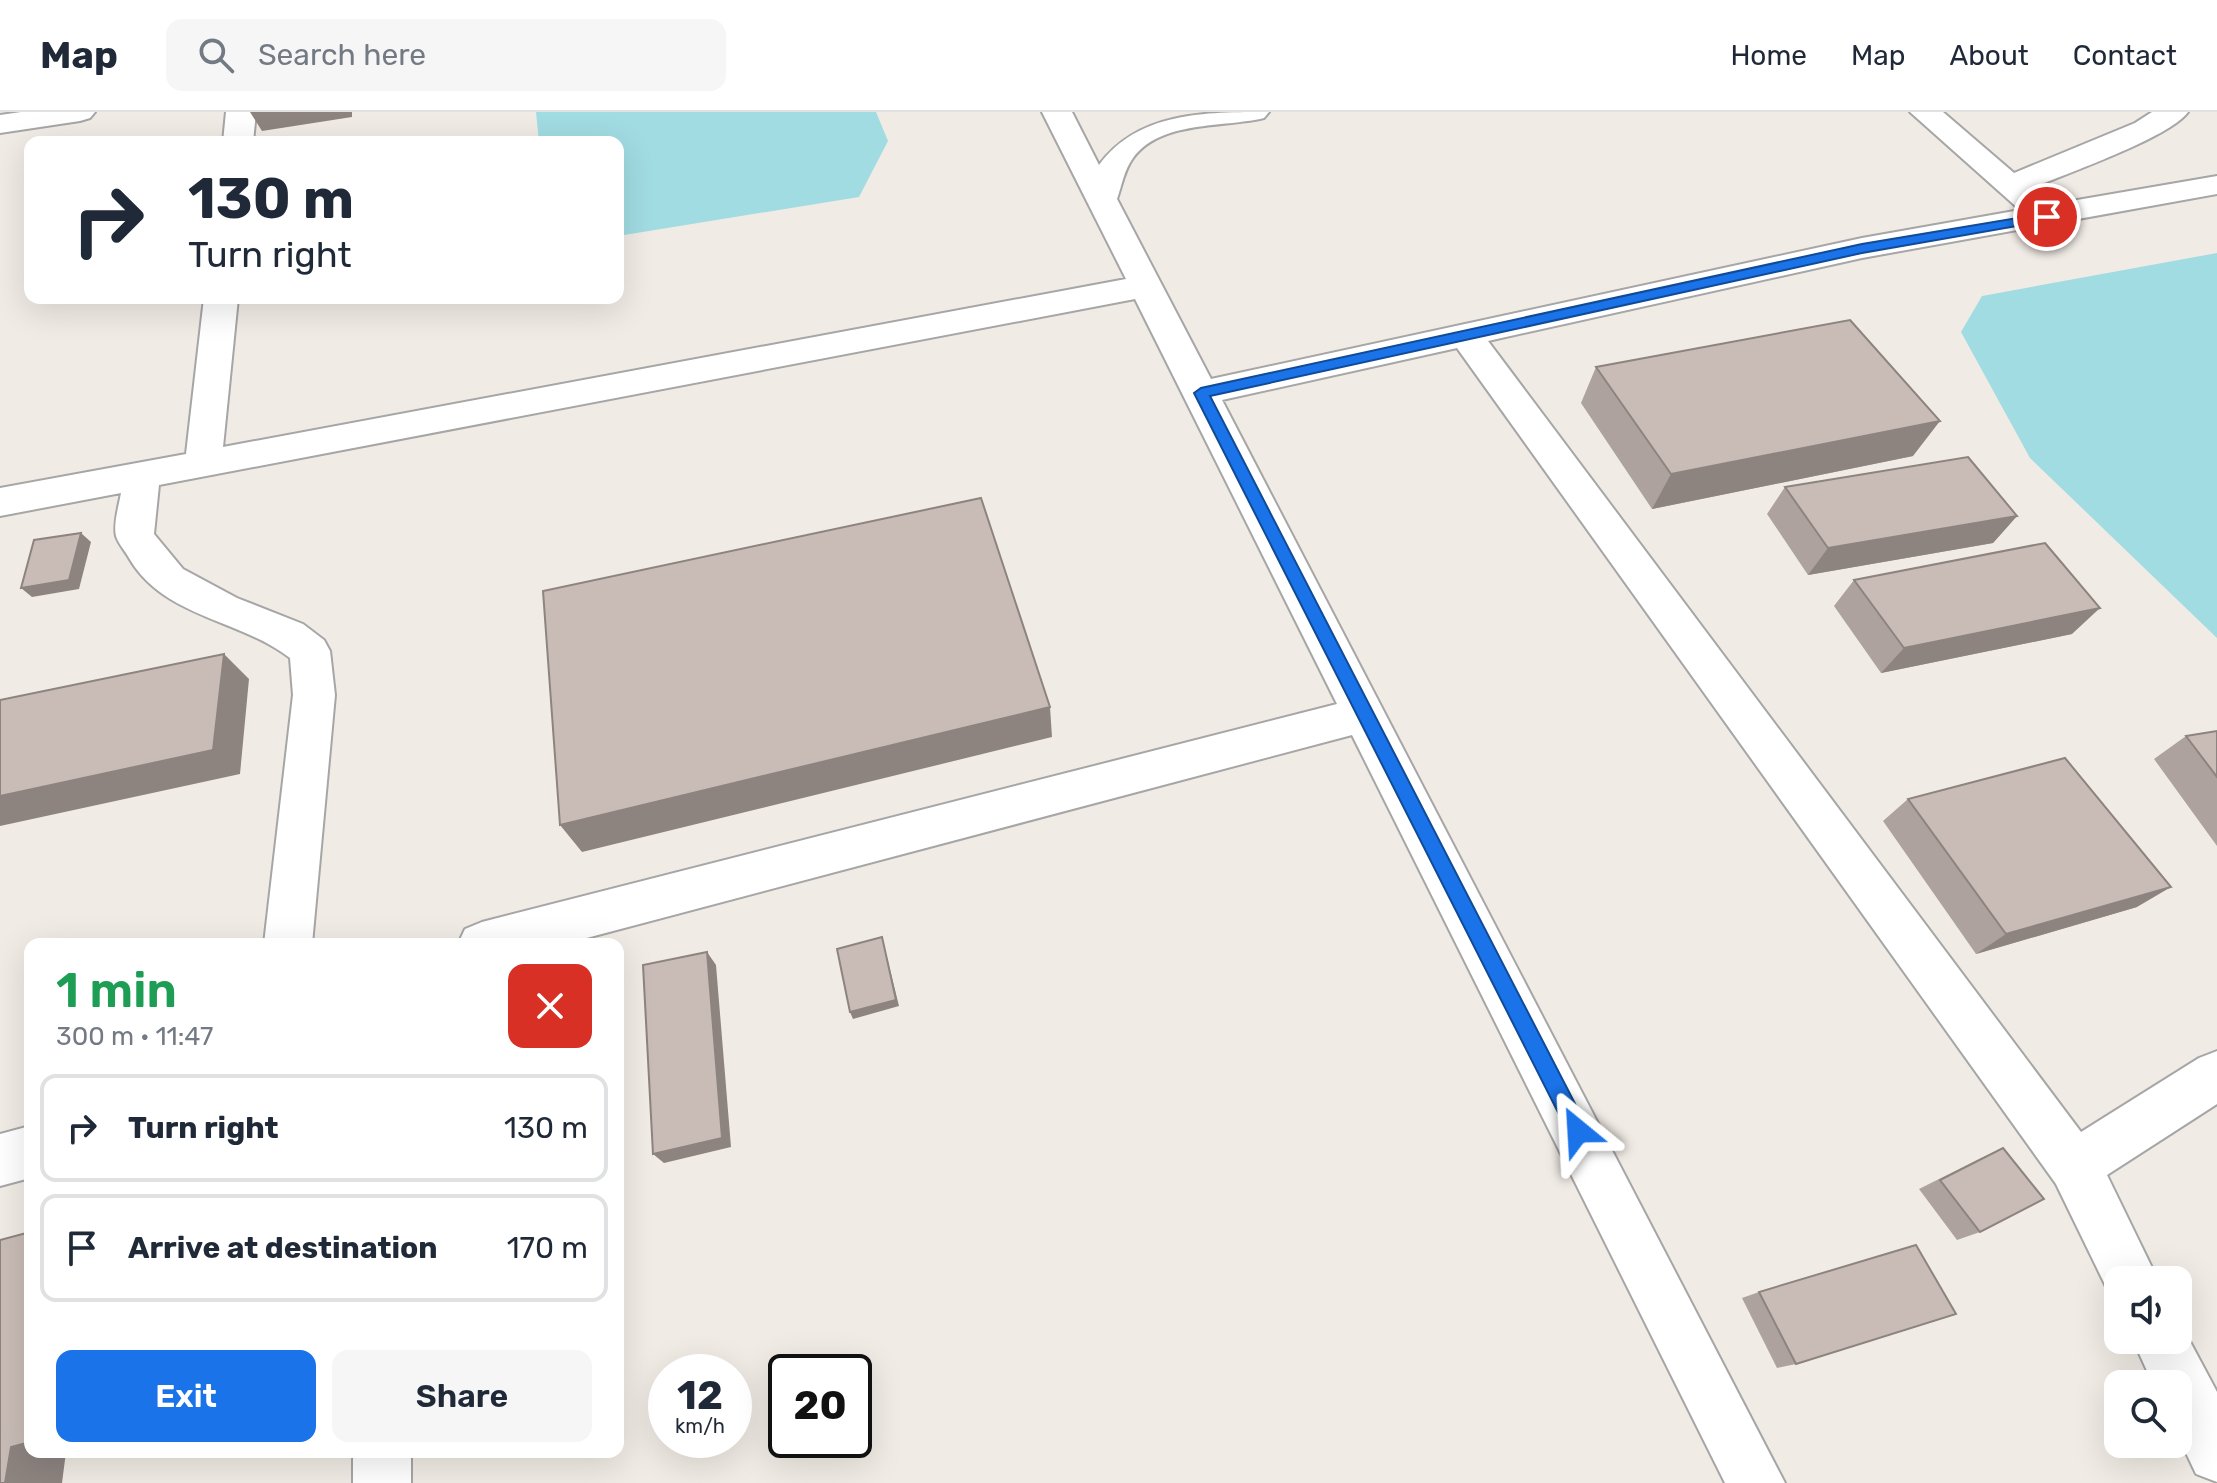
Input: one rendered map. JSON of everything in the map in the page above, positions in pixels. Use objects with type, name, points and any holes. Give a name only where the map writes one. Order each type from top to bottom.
[{"type":"lane","points":[[0,124],[80,112]]},
{"type":"lane","points":[[239,136],[241,112]]},
{"type":"lane","points":[[1057,112],[1756,1483]]},
{"type":"lane","points":[[1102,199],[1106,178],[1119,153],[1151,127],[1254,112]]},
{"type":"lane","points":[[1925,112],[2047,217]]},
{"type":"lane","points":[[2010,186],[2145,129],[2173,112]]},
{"type":"lane","points":[[1201,393],[1862,248],[2217,185]]},
{"type":"lane","points":[[0,502],[1147,286]]},
{"type":"lane","points":[[203,464],[220,304]]},
{"type":"lane","points":[[1465,335],[2074,1166],[2124,1266]]},
{"type":"lane","points":[[141,475],[135,535],[147,555],[169,580],[223,609],[289,635],[310,651],[314,695],[289,938]]},
{"type":"lane","points":[[505,938],[1365,714]]},
{"type":"lane","points":[[2074,1166],[2217,1075]]},
{"type":"lane","points":[[0,1160],[24,1154]]},
{"type":"lane","points":[[2168,1354],[2217,1453]]},
{"type":"lane","points":[[382,1458],[382,1483]]},
{"type":"water","points":[[536,112],[876,112],[888,141],[859,197],[624,235],[624,136],[538,136]]},
{"type":"water","points":[[2217,253],[2217,638],[2030,458],[1961,332],[1982,296]]},
{"type":"building","points":[[1850,320],[1940,421],[1671,474],[1596,367]]},
{"type":"building","points":[[1968,457],[2017,516],[1828,548],[1785,487]]},
{"type":"building","points":[[981,498],[1050,707],[560,825],[543,591]]},
{"type":"building","points":[[81,533],[69,580],[21,588],[34,540]]},
{"type":"building","points":[[2045,543],[2100,608],[1904,648],[1854,580]]},
{"type":"building","points":[[224,654],[213,750],[0,796],[0,700]]},
{"type":"building","points":[[2217,731],[2217,777],[2186,736]]},
{"type":"building","points":[[2065,758],[2171,887],[2006,934],[1908,799]]},
{"type":"building","points":[[882,937],[896,1000],[850,1012],[837,949]]},
{"type":"building","points":[[707,952],[722,1138],[653,1154],[643,965]]},
{"type":"building","points":[[2003,1148],[2044,1199],[1980,1232],[1940,1180]]},
{"type":"building","points":[[24,1234],[24,1444],[11,1447],[5,1483],[0,1483],[0,1240]]},
{"type":"building","points":[[1916,1245],[1956,1314],[1796,1364],[1759,1292]]},
{"type":"route","points":[[1578,1131],[1201,393],[1862,248],[2047,217]]}]
